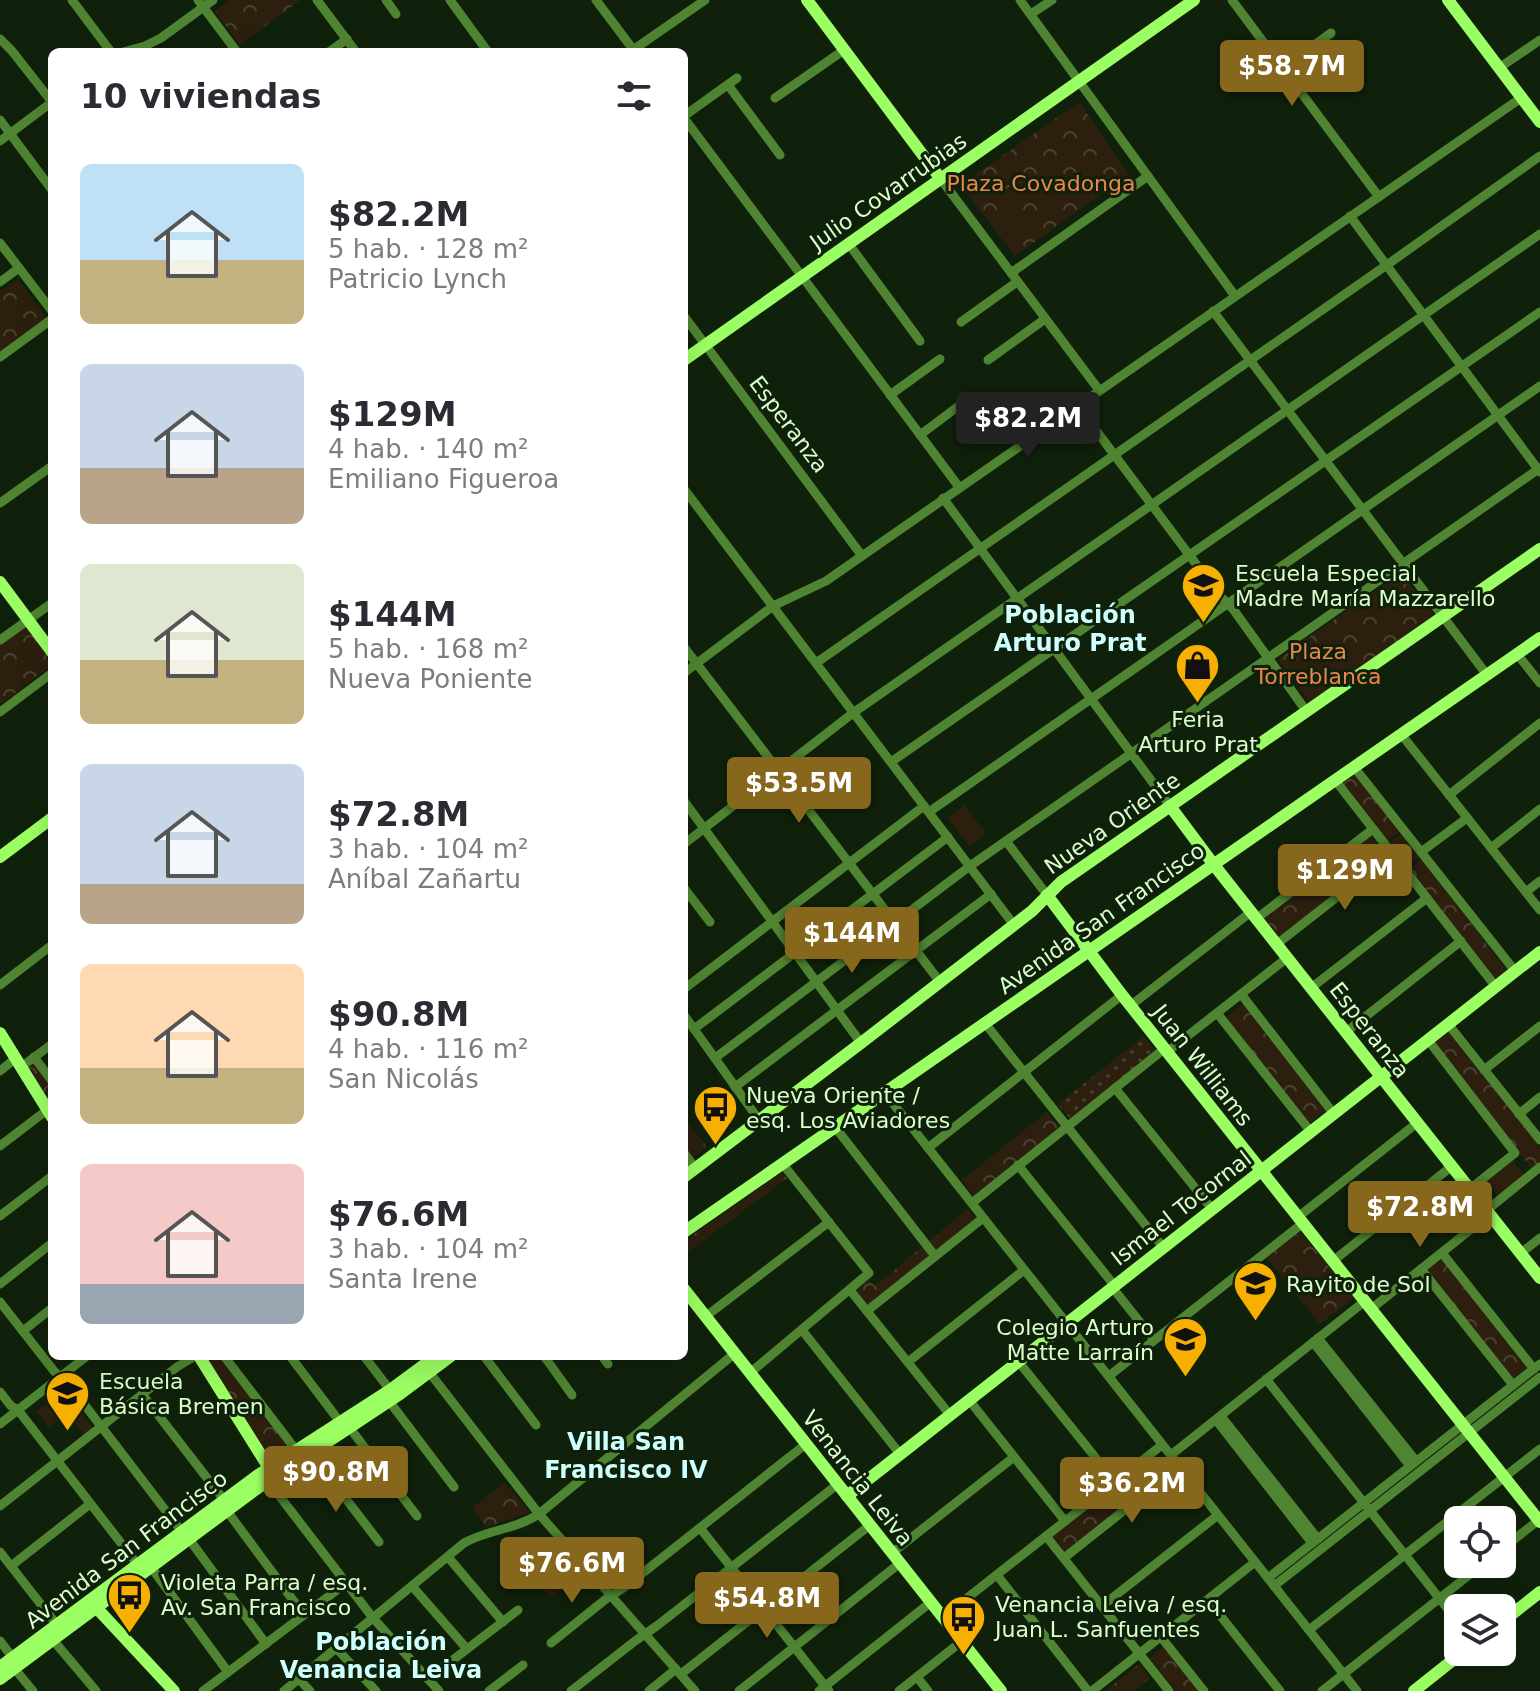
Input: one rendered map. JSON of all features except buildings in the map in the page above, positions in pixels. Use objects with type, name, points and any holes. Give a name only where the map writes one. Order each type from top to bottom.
[{"type":"street","points":[[72,0],[108,48]]},
{"type":"street","points":[[135,48],[156,41],[201,3],[213,0]]},
{"type":"street","points":[[317,0],[353,48]]},
{"type":"street","points":[[386,0],[396,14]]},
{"type":"street","points":[[450,0],[485,48]]},
{"type":"street","points":[[596,0],[631,48]]},
{"type":"street","points":[[637,48],[705,0]]},
{"type":"street","points":[[807,0],[1099,390]]},
{"type":"street","points":[[1020,0],[1235,296]]},
{"type":"street","points":[[1031,14],[1052,0]]},
{"type":"street","name":"Julio Covarrubias","points":[[688,357],[1194,0]]},
{"type":"street","points":[[1232,0],[1379,197]]},
{"type":"street","points":[[1454,2],[1540,122]]},
{"type":"street","points":[[201,3],[234,48]]},
{"type":"street","points":[[1283,68],[1331,33]]},
{"type":"street","points":[[0,39],[48,97]]},
{"type":"street","points":[[335,48],[347,39]]},
{"type":"street","points":[[1499,68],[1540,40]]},
{"type":"street","points":[[775,98],[844,50]]},
{"type":"street","points":[[688,114],[737,78]]},
{"type":"street","points":[[728,85],[780,155]]},
{"type":"street","points":[[688,670],[773,606],[816,587],[862,556],[1521,98]]},
{"type":"street","points":[[0,141],[48,105]]},
{"type":"street","points":[[0,120],[48,185]]},
{"type":"street","points":[[688,122],[959,487]]},
{"type":"street","points":[[816,663],[1540,156]]},
{"type":"street","points":[[1011,273],[1148,176]]},
{"type":"street","points":[[715,1058],[970,866],[1539,470],[1350,216]]},
{"type":"street","points":[[688,841],[853,713],[1540,234]]},
{"type":"street","points":[[0,243],[48,306]]},
{"type":"street","points":[[848,243],[920,341]]},
{"type":"street","points":[[0,282],[19,268]]},
{"type":"street","points":[[961,322],[1017,282]]},
{"type":"street","points":[[1213,311],[1487,675]]},
{"type":"street","points":[[891,762],[1540,312]]},
{"type":"street","points":[[988,360],[1045,319]]},
{"type":"street","name":"Esperanza","points":[[688,321],[862,556]]},
{"type":"street","points":[[0,357],[48,322]]},
{"type":"street","points":[[890,395],[940,359]]},
{"type":"street","points":[[688,986],[849,863],[1091,699],[1540,386]]},
{"type":"street","points":[[920,435],[968,399]]},
{"type":"street","points":[[1077,405],[1307,712]]},
{"type":"street","points":[[0,503],[48,469]]},
{"type":"street","points":[[688,494],[1014,925]]},
{"type":"street","points":[[943,498],[1170,806]]},
{"type":"street","name":"Nueva Oriente","points":[[688,1174],[1014,925],[1061,882],[1540,549]]},
{"type":"street","points":[[0,582],[48,647]]},
{"type":"street","points":[[0,640],[48,606]]},
{"type":"street","name":"Avenida San Francisco","points":[[688,1229],[1540,638]]},
{"type":"street","points":[[688,652],[940,982]]},
{"type":"street","points":[[1517,654],[1540,683]]},
{"type":"street","points":[[0,712],[48,676]]},
{"type":"street","points":[[1449,795],[1540,723]]},
{"type":"street","points":[[1401,734],[1540,910]]},
{"type":"street","points":[[1354,767],[1515,971]]},
{"type":"street","points":[[1335,780],[1496,987]]},
{"type":"street","name":"Esperanza","points":[[1170,806],[1540,1278]]},
{"type":"street","points":[[688,807],[861,1043]]},
{"type":"street","points":[[1491,848],[1540,809]]},
{"type":"street","points":[[1421,852],[1467,818]]},
{"type":"street","points":[[0,857],[48,821]]},
{"type":"street","points":[[928,1148],[1024,1072],[1254,915],[1373,829]]},
{"type":"street","points":[[694,1029],[948,837]]},
{"type":"street","points":[[1006,841],[1047,895]]},
{"type":"street","points":[[1277,944],[1392,854]]},
{"type":"street","points":[[1526,892],[1540,881]]},
{"type":"street","points":[[688,893],[710,922]]},
{"type":"street","points":[[735,1087],[991,894]]},
{"type":"street","name":"Juan Williams","points":[[1047,895],[1165,1050],[1539,1520]]},
{"type":"street","points":[[1311,988],[1427,898]]},
{"type":"street","points":[[1346,1032],[1461,941]]},
{"type":"street","points":[[0,985],[48,948]]},
{"type":"street","name":"Ismael Tocornal","points":[[847,1496],[1540,952]]},
{"type":"street","points":[[972,1203],[1115,1088],[1287,958]]},
{"type":"street","points":[[1241,994],[1334,1114]]},
{"type":"street","points":[[1217,1013],[1311,1132]]},
{"type":"street","points":[[688,1021],[759,1120]]},
{"type":"street","points":[[984,1022],[1163,1247]]},
{"type":"street","points":[[1448,1024],[1540,1140]]},
{"type":"street","points":[[1484,1070],[1540,1026]]},
{"type":"street","points":[[0,1033],[48,1108]]},
{"type":"street","points":[[1428,1040],[1515,1153],[1470,1189]]},
{"type":"street","points":[[0,1071],[34,1057],[48,1047]]},
{"type":"street","points":[[34,1057],[48,1076]]},
{"type":"street","points":[[1115,1088],[1212,1209]]},
{"type":"street","points":[[884,1092],[1357,1691]]},
{"type":"street","points":[[1519,1114],[1540,1097]]},
{"type":"street","points":[[0,1146],[48,1112]]},
{"type":"street","points":[[1109,1376],[1417,1123]]},
{"type":"street","points":[[835,1127],[935,1256]]},
{"type":"street","points":[[688,1158],[696,1169]]},
{"type":"street","points":[[750,1373],[869,1273],[782,1163]]},
{"type":"street","points":[[1018,1165],[1154,1340]]},
{"type":"street","points":[[1333,1261],[1452,1166]]},
{"type":"street","points":[[1171,1455],[1315,1340],[1442,1253],[1540,1167]]},
{"type":"street","points":[[0,1215],[48,1179]]},
{"type":"street","points":[[867,1311],[983,1218]]},
{"type":"street","points":[[705,1317],[829,1222]]},
{"type":"street","points":[[1521,1253],[1540,1238]]},
{"type":"street","points":[[0,1284],[48,1246]]},
{"type":"street","points":[[1442,1253],[1538,1370]]},
{"type":"street","points":[[1421,1269],[1513,1385]]},
{"type":"street","points":[[908,1362],[1024,1270]]},
{"type":"street","points":[[850,1290],[950,1415]]},
{"type":"street","name":"Venancia Leiva","points":[[688,1294],[1001,1691]]},
{"type":"street","points":[[0,1302],[71,1387],[266,1644]]},
{"type":"street","points":[[23,1331],[48,1311]]},
{"type":"street","points":[[802,1330],[900,1454]]},
{"type":"street","points":[[1315,1340],[1413,1464]]},
{"type":"street","points":[[284,1691],[471,1539],[519,1525],[539,1514],[734,1354]]},
{"type":"street","points":[[0,1424],[82,1360]]},
{"type":"street","points":[[0,1506],[142,1394],[195,1360]]},
{"type":"street","points":[[202,1360],[268,1474],[345,1584],[439,1691]]},
{"type":"street","points":[[227,1360],[296,1450]]},
{"type":"street","points":[[293,1360],[417,1516]]},
{"type":"street","points":[[366,1360],[454,1487]]},
{"type":"street","name":"Avenida San Francisco","points":[[426,1369],[433,1360]]},
{"type":"street","name":"Avenida San Francisco","points":[[0,1667],[14,1663],[53,1640],[93,1604],[296,1450],[344,1424],[443,1360]]},
{"type":"street","points":[[487,1360],[536,1425]]},
{"type":"street","points":[[547,1360],[572,1395]]},
{"type":"street","points":[[1018,1361],[1115,1482]]},
{"type":"street","points":[[426,1369],[539,1514],[695,1691]]},
{"type":"street","points":[[1271,1582],[1315,1541],[1367,1507],[1413,1464],[1466,1429],[1513,1385],[1538,1370]]},
{"type":"street","points":[[1271,1582],[1538,1370]]},
{"type":"street","points":[[1266,1379],[1444,1604]]},
{"type":"street","points":[[0,1392],[18,1410],[90,1504],[228,1672]]},
{"type":"street","points":[[142,1394],[304,1615]]},
{"type":"street","points":[[969,1400],[1065,1521]]},
{"type":"street","points":[[1218,1418],[1315,1541]]},
{"type":"street","name":"Avenida San Francisco","points":[[268,1474],[310,1452],[344,1424]]},
{"type":"street","points":[[551,1643],[806,1444]]},
{"type":"street","points":[[943,1617],[1162,1445]]},
{"type":"street","points":[[1309,1630],[1540,1449]]},
{"type":"street","points":[[310,1452],[379,1542]]},
{"type":"street","points":[[739,1691],[1014,1457]]},
{"type":"street","points":[[1064,1558],[1180,1466]]},
{"type":"street","points":[[571,1691],[838,1484]]},
{"type":"street","points":[[11,1566],[90,1504]]},
{"type":"street","points":[[1102,1606],[1218,1515]]},
{"type":"street","points":[[1516,1538],[1539,1520]]},
{"type":"street","points":[[649,1691],[764,1609],[870,1525]]},
{"type":"street","points":[[700,1528],[824,1689],[931,1602]]},
{"type":"street","points":[[1046,1536],[1169,1691]]},
{"type":"street","points":[[0,1552],[57,1625]]},
{"type":"street","points":[[448,1557],[503,1622]]},
{"type":"street","points":[[997,1575],[1090,1691],[1255,1562]]},
{"type":"street","points":[[1322,1691],[1465,1578]]},
{"type":"street","points":[[203,1691],[345,1584]]},
{"type":"street","points":[[412,1586],[467,1649]]},
{"type":"street","points":[[1516,1611],[1540,1592]]},
{"type":"street","points":[[1208,1600],[1280,1691]]},
{"type":"street","points":[[93,1604],[174,1691]]},
{"type":"street","name":"Avenida San Francisco","points":[[0,1679],[57,1625],[93,1604]]},
{"type":"street","points":[[428,1679],[518,1610]]},
{"type":"street","points":[[1161,1637],[1204,1691]]},
{"type":"street","points":[[53,1640],[96,1691]]},
{"type":"street","points":[[0,1641],[33,1691]]},
{"type":"street","points":[[899,1691],[962,1641]]},
{"type":"street","points":[[336,1648],[376,1691]]},
{"type":"street","points":[[489,1691],[523,1665]]},
{"type":"street","points":[[1414,1691],[1445,1666]]},
{"type":"street","points":[[917,1677],[928,1691]]},
{"type":"street","points":[[299,1679],[310,1691]]},
{"type":"green space","points":[[230,0],[300,0],[240,45],[215,12]]},
{"type":"green space","name":"Plaza Covadonga","points":[[1079,102],[1129,174],[1015,256],[961,185]]},
{"type":"green space","points":[[1007,203],[1029,232],[1012,244],[991,216]]},
{"type":"green space","points":[[18,279],[46,318],[0,351],[0,292]]},
{"type":"green space","name":"Plaza Torreblanca","points":[[1401,573],[1434,615],[1310,703],[1277,659]]},
{"type":"green space","points":[[29,623],[48,649],[48,668],[0,704],[0,644]]},
{"type":"green space","points":[[1316,651],[1328,668],[1301,687],[1289,671]]},
{"type":"green space","points":[[1355,774],[1400,831],[1385,843],[1341,785]]},
{"type":"green space","points":[[964,805],[986,833],[970,846],[947,818]]},
{"type":"green space","points":[[1369,833],[1384,852],[1279,938],[1263,918]]},
{"type":"green space","points":[[1401,834],[1419,857],[1405,868],[1387,844]]},
{"type":"green space","points":[[1422,859],[1508,972],[1495,982],[1407,871]]},
{"type":"green space","points":[[1244,1003],[1328,1109],[1309,1124],[1226,1018]]},
{"type":"green space","points":[[1449,1032],[1540,1147],[1540,1166],[1533,1171],[1434,1043]]},
{"type":"green space","points":[[1144,1036],[1156,1051],[1070,1119],[1058,1104]]},
{"type":"green space","points":[[36,1063],[48,1080],[48,1100],[28,1067]]},
{"type":"green space","points":[[1047,1112],[1059,1127],[974,1195],[962,1180]]},
{"type":"green space","points":[[688,1122],[707,1147],[692,1158],[688,1152]]},
{"type":"green space","points":[[1513,1161],[1524,1175],[1498,1196],[1487,1182]]},
{"type":"green space","points":[[782,1172],[787,1178],[688,1252],[688,1238]]},
{"type":"green space","points":[[968,1209],[975,1218],[869,1306],[857,1290],[869,1280],[875,1286]]},
{"type":"green space","points":[[1300,1231],[1354,1298],[1320,1324],[1266,1257]]},
{"type":"green space","points":[[1442,1256],[1529,1366],[1513,1379],[1426,1269]]},
{"type":"green space","points":[[208,1360],[227,1360],[294,1443],[268,1457]]},
{"type":"green space","points":[[63,1391],[75,1407],[49,1427],[36,1411]]},
{"type":"green space","points":[[78,1408],[94,1430],[85,1437],[69,1415]]},
{"type":"green space","points":[[1137,1470],[1150,1486],[1066,1553],[1053,1536]]},
{"type":"green space","points":[[504,1482],[530,1512],[487,1527],[472,1509]]},
{"type":"green space","points":[[566,1557],[580,1574],[550,1598],[536,1581]]},
{"type":"green space","points":[[1164,1646],[1200,1691],[1176,1691],[1150,1658]]},
{"type":"green space","points":[[1139,1664],[1150,1678],[1134,1691],[1105,1691]]},
{"type":"place","name":"Escuela Especial Madre María Mazzarello","points":[[1204,625]]},
{"type":"place","name":"Feria Arturo Prat","points":[[1198,705]]},
{"type":"place","name":"Nueva Oriente / esq. Los Aviadores","points":[[715,1147]]},
{"type":"place","name":"Rayito de Sol","points":[[1255,1323]]},
{"type":"place","name":"Colegio Arturo Matte Larraín","points":[[1185,1379]]},
{"type":"place","name":"Escuela Básica Bremen","points":[[68,1433]]},
{"type":"place","name":"Violeta Parra / esq. Av. San Francisco","points":[[130,1634]]},
{"type":"place","name":"Venancia Leiva / esq. Juan L. Sanfuentes","points":[[964,1656]]},
{"type":"district","name":"Población Arturo Prat","points":[[1070,629]]},
{"type":"district","name":"Villa San Francisco IV","points":[[626,1456]]},
{"type":"district","name":"Población Venancia Leiva","points":[[381,1656]]}]
